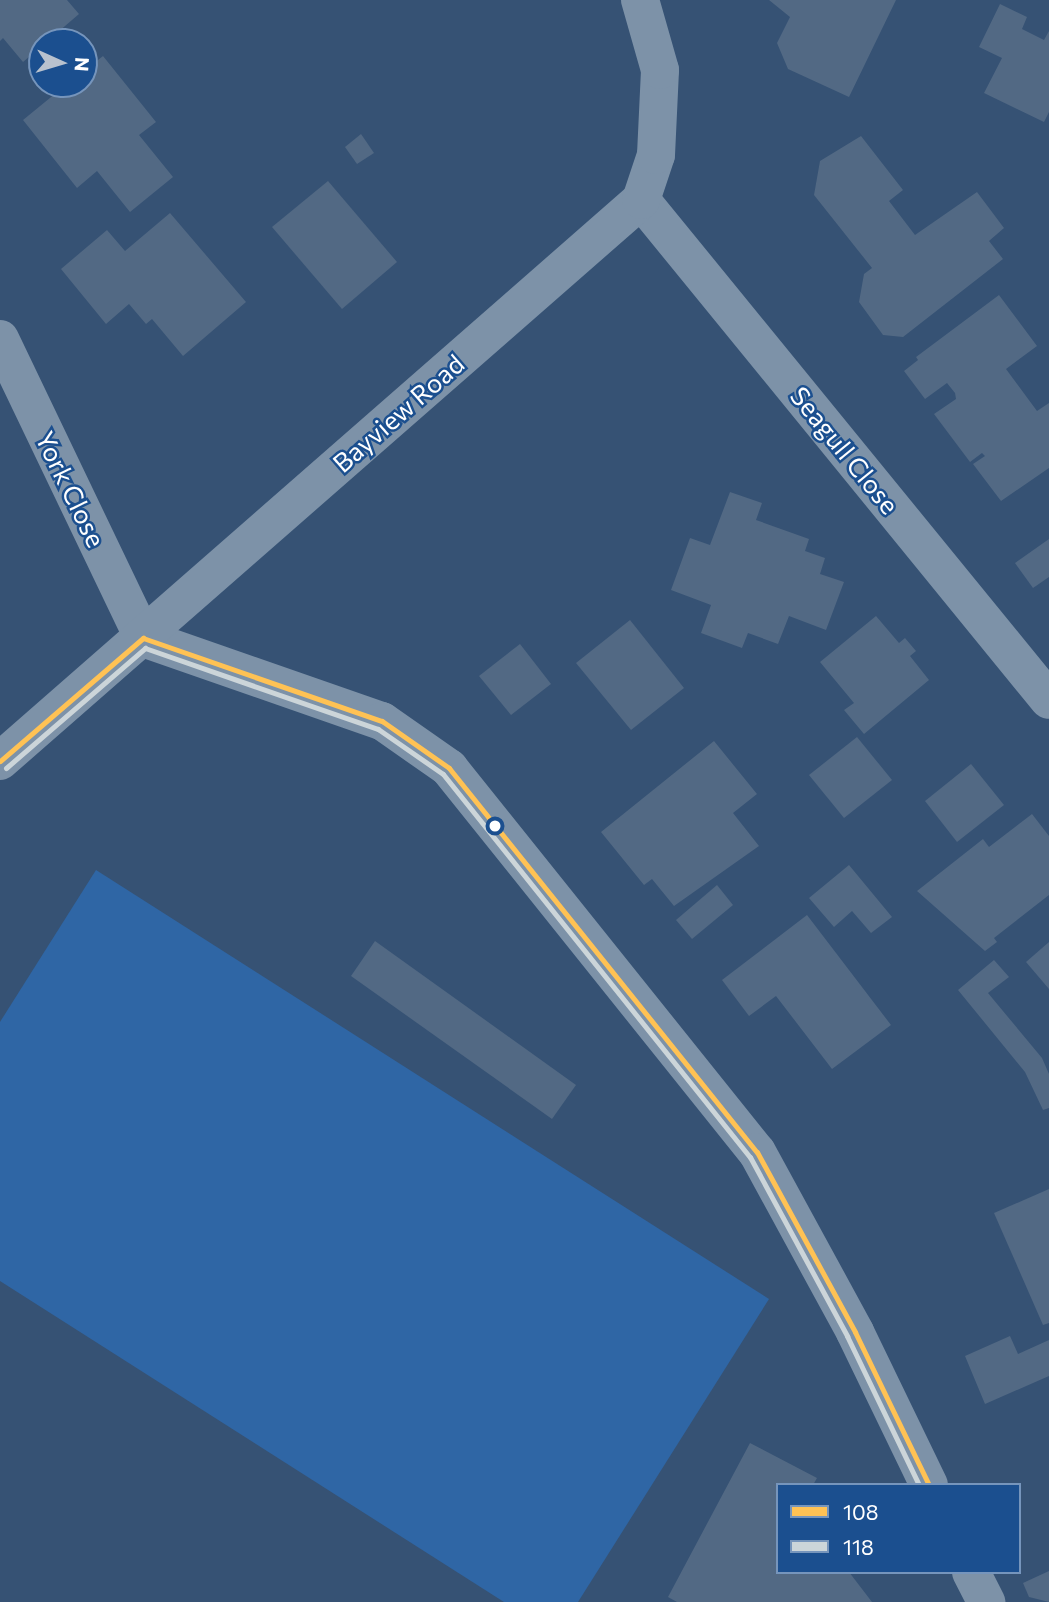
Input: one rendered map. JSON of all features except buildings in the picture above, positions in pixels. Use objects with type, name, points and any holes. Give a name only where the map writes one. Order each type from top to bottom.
[{"type":"street","name":"Bayview Road","points":[[0,761],[641,200],[653,169],[660,108],[660,70],[640,0]]},
{"type":"street","name":"Seagull Close","points":[[641,200],[1049,700]]},
{"type":"street","name":"York Close","points":[[0,340],[143,638]]},
{"type":"street","points":[[143,638],[382,722],[449,768],[757,1152],[855,1332],[928,1483]]},
{"type":"street","points":[[972,1574],[986,1602]]},
{"type":"shaded area","points":[[96,870],[769,1299],[578,1602],[504,1602],[0,1281],[0,1022]]},
{"type":"transit line","name":"108","points":[[0,761],[143,638],[382,721],[449,768],[757,1152],[855,1332],[928,1483]]},
{"type":"transit line","name":"118","points":[[6,768],[145,648],[378,729],[443,774],[750,1157],[847,1336],[918,1483]]}]
